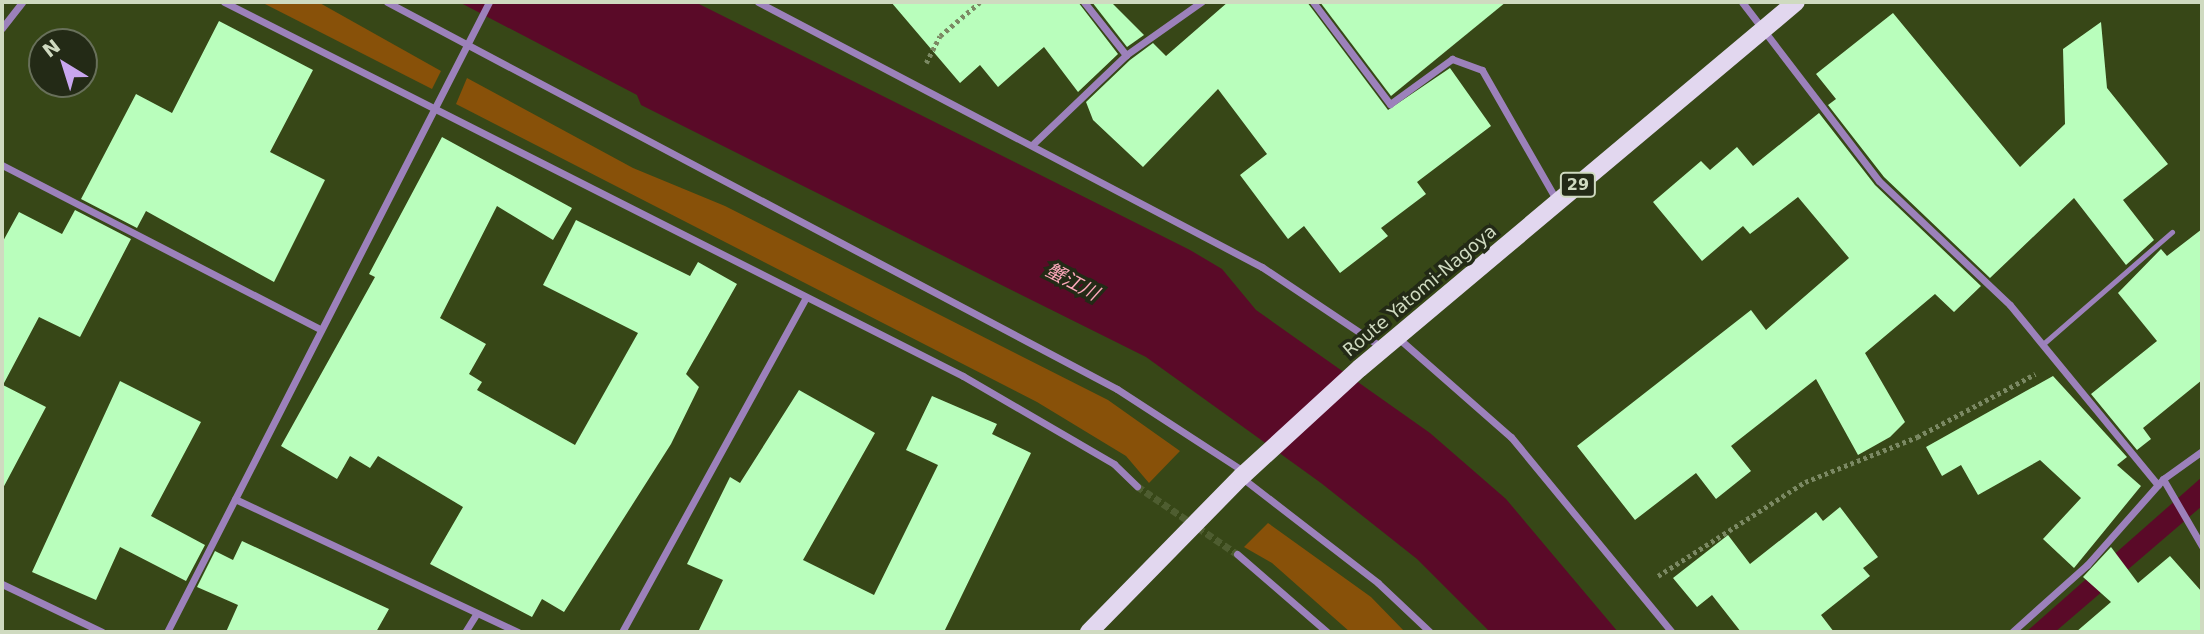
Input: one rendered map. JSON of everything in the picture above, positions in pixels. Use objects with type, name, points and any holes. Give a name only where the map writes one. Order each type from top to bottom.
[{"type":"main road","name":"Route Yatomi-Nagoya","points":[[1089,632],[1243,475],[1360,368],[1796,2]]},
{"type":"street","points":[[2,28],[22,2]]},
{"type":"street","points":[[224,2],[430,109],[963,376],[1114,464],[1137,486]]},
{"type":"street","points":[[387,2],[1117,389],[1243,475],[1378,583],[1430,632]]},
{"type":"street","points":[[166,632],[430,109],[466,43],[476,30],[489,2]]},
{"type":"street","points":[[758,2],[1033,144],[1262,267],[1390,343],[1511,437],[1672,632]]},
{"type":"street","points":[[1084,2],[1126,55]]},
{"type":"street","points":[[1033,144],[1126,55],[1201,2]]},
{"type":"street","points":[[1313,2],[1390,104],[1452,59],[1482,70],[1558,201]]},
{"type":"street","points":[[1742,2],[1879,181],[2043,344],[2169,491],[2202,546]]},
{"type":"street","points":[[2,165],[320,329]]},
{"type":"street","points":[[622,632],[806,297]]},
{"type":"street","points":[[2012,632],[2087,565],[2160,482],[2202,451]]},
{"type":"street","points":[[235,499],[518,632]]},
{"type":"street","points":[[1237,554],[1327,632]]},
{"type":"street","points":[[2,584],[102,632]]},
{"type":"street","points":[[465,632],[477,613]]},
{"type":"lane","points":[[2043,344],[2172,232]]},
{"type":"path","points":[[916,83],[940,36],[980,2]]},
{"type":"path","points":[[1637,590],[1771,500],[1917,437],[2057,362]]},
{"type":"shaded area","points":[[261,2],[318,2],[441,71],[432,89]]},
{"type":"shaded area","points":[[467,78],[633,168],[725,206],[1108,400],[1180,451],[1149,483],[1126,456],[1037,402],[456,104]]},
{"type":"shaded area","points":[[1268,523],[1371,597],[1405,632],[1350,632],[1272,563],[1244,547]]},
{"type":"water","name":"蟹江川","points":[[459,2],[695,2],[1190,250],[1222,269],[1256,310],[1430,433],[1506,499],[1618,632],[1490,632],[1417,559],[1321,483],[1146,357],[641,105],[637,95]]},
{"type":"water","points":[[2202,477],[2202,506],[2055,632],[2026,632]]},
{"type":"building","points":[[891,2],[1078,2],[1118,54],[1078,92],[1044,47],[998,87],[980,65],[960,83]]},
{"type":"building","points":[[1092,2],[1111,2],[1144,35],[1127,47]]},
{"type":"building","points":[[1228,2],[1307,2],[1388,110],[1450,68],[1491,126],[1417,182],[1426,194],[1381,228],[1388,236],[1340,273],[1304,226],[1288,239],[1240,175],[1267,154],[1218,89],[1143,167],[1093,120],[1086,102],[1130,60],[1153,43],[1166,56]]},
{"type":"building","points":[[1320,2],[1506,2],[1391,96]]},
{"type":"building","points":[[1893,13],[2020,167],[2065,124],[2063,49],[2101,22],[2107,88],[2168,164],[2123,200],[2154,240],[2126,265],[2074,198],[1990,278],[1884,177],[1828,105],[1836,99],[1816,74]]},
{"type":"building","points":[[219,21],[313,70],[270,152],[325,180],[274,282],[146,211],[137,228],[81,199],[136,94],[172,113]]},
{"type":"building","points":[[1819,113],[1875,185],[1981,286],[1954,312],[1935,294],[1865,353],[1905,422],[1890,437],[1858,455],[1816,379],[1731,446],[1751,471],[1716,499],[1696,473],[1635,520],[1577,446],[1751,310],[1766,330],[1849,258],[1798,197],[1750,234],[1743,226],[1702,261],[1653,202],[1701,161],[1710,170],[1737,147],[1753,166]]},
{"type":"building","points":[[442,137],[572,208],[553,240],[497,206],[440,318],[486,344],[469,374],[482,382],[477,390],[575,445],[638,333],[543,285],[576,220],[690,276],[698,262],[737,284],[686,374],[699,387],[671,444],[564,612],[542,599],[532,617],[430,564],[463,507],[378,456],[370,468],[350,456],[337,479],[281,446],[375,277],[369,274]]},
{"type":"building","points":[[75,210],[131,239],[80,337],[39,317],[3,385],[46,407],[2,490],[2,243],[19,212],[62,234]]},
{"type":"building","points":[[2202,229],[2202,380],[2143,428],[2151,439],[2137,450],[2091,394],[2157,341],[2118,293],[2161,249],[2167,256]]},
{"type":"building","points":[[2053,376],[2127,457],[2117,465],[2141,486],[2074,568],[2043,539],[2081,498],[2040,460],[1978,495],[1961,465],[1942,476],[1926,447]]},
{"type":"building","points":[[120,381],[201,422],[151,516],[205,545],[186,581],[120,547],[96,600],[32,572]]},
{"type":"building","points":[[799,390],[875,433],[803,560],[874,595],[938,465],[906,450],[932,396],[997,424],[992,434],[1031,453],[944,632],[698,632],[723,580],[687,564],[730,477],[740,483]]},
{"type":"building","points":[[1840,507],[1878,557],[1863,568],[1870,576],[1821,615],[1834,632],[1741,632],[1712,595],[1697,607],[1673,578],[1728,535],[1750,564],[1816,512],[1823,521]]},
{"type":"building","points":[[242,541],[389,609],[376,632],[226,632],[238,605],[197,587],[215,551],[233,560]]},
{"type":"building","points":[[2111,547],[2138,583],[2170,556],[2202,592],[2202,632],[2076,632],[2111,602],[2083,577]]},
{"type":"tunnel","points":[[1137,486],[1237,554]]}]
